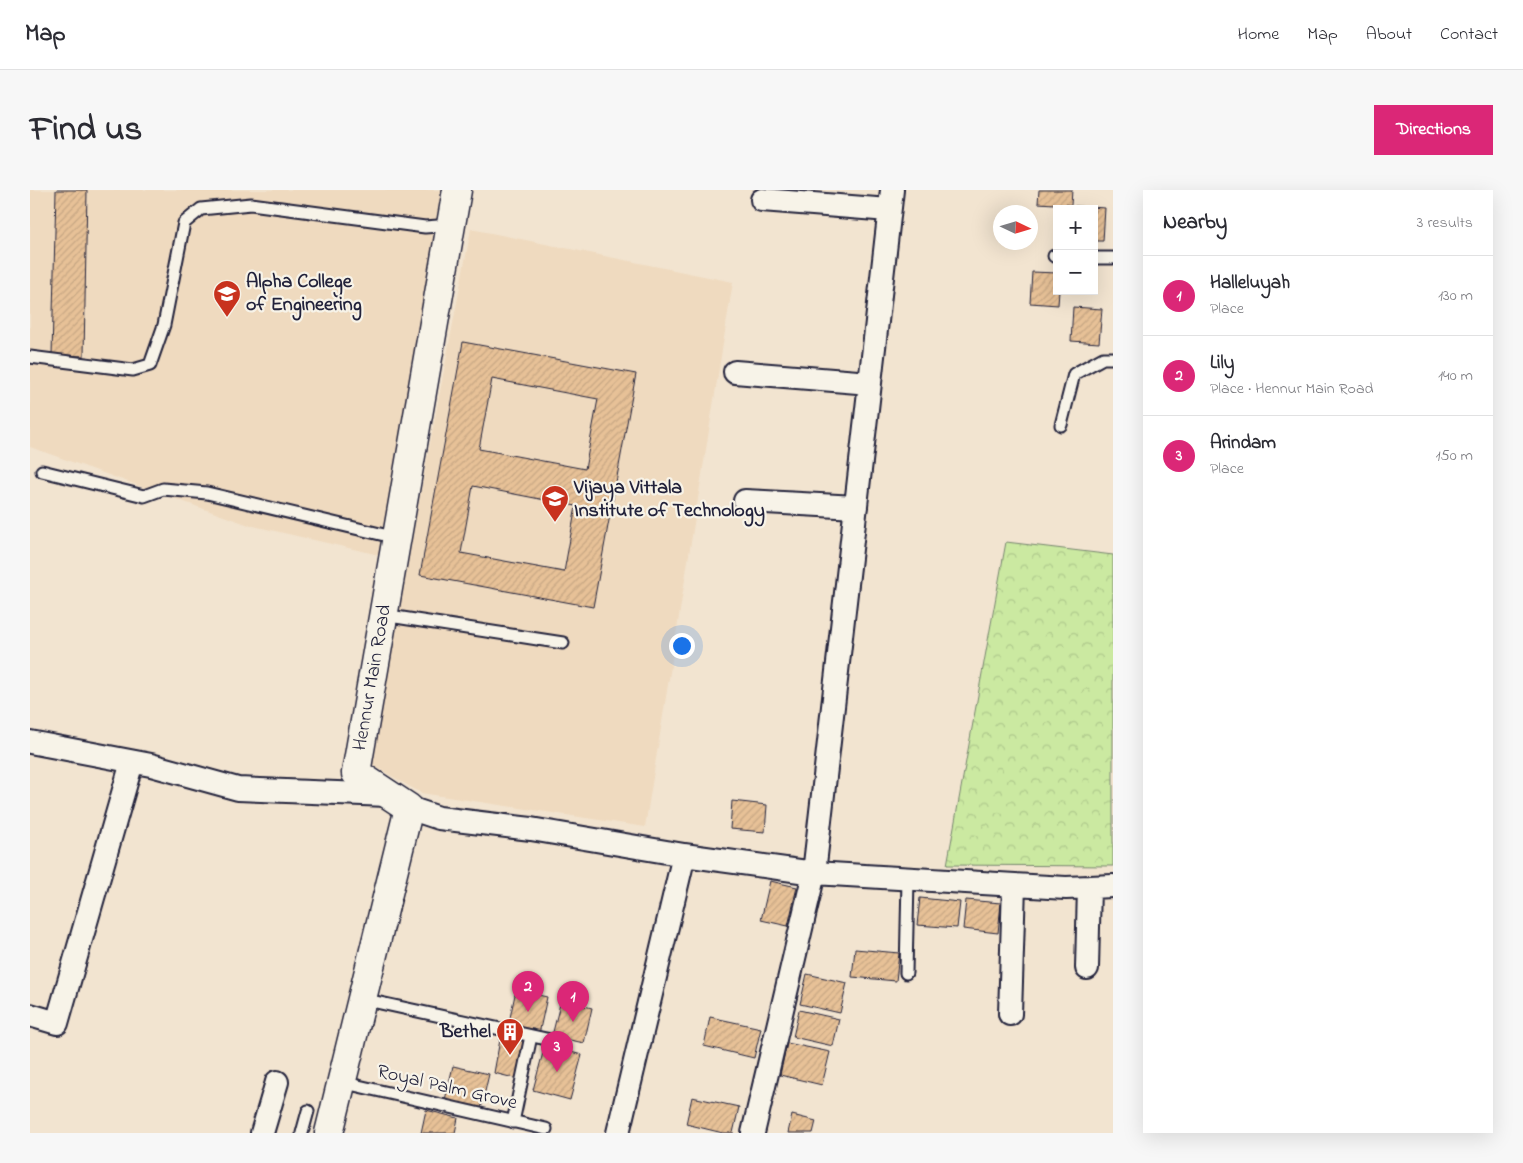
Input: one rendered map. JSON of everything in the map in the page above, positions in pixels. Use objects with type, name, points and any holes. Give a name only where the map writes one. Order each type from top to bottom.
[{"type":"main road","name":"Hennur Main Road","points":[[398,801],[356,773],[457,190]]},
{"type":"main road","points":[[329,1133],[361,998],[398,801]]},
{"type":"street","points":[[753,1133],[814,874],[891,200],[762,200]]},
{"type":"street","points":[[735,372],[870,384]]},
{"type":"street","points":[[745,501],[856,507]]},
{"type":"street","points":[[30,742],[132,762],[238,789],[398,801],[439,818],[531,829],[684,855],[814,874],[1066,888],[1113,886]]},
{"type":"street","points":[[30,1015],[57,1024],[132,762]]},
{"type":"street","points":[[618,1133],[684,855]]},
{"type":"street","points":[[1010,1014],[1014,885]]},
{"type":"street","points":[[1087,968],[1089,887]]},
{"type":"street","points":[[262,1133],[277,1082]]},
{"type":"lane","points":[[30,357],[133,370],[150,365],[164,325],[184,223],[202,209],[251,204],[425,226],[451,225]]},
{"type":"lane","points":[[1098,258],[1113,258]]},
{"type":"lane","points":[[1061,425],[1074,374],[1103,358],[1113,358]]},
{"type":"lane","points":[[42,471],[144,496],[163,489],[207,493],[396,538]]},
{"type":"lane","points":[[383,614],[563,643]]},
{"type":"lane","points":[[906,973],[908,879]]},
{"type":"lane","points":[[361,998],[560,1042]]},
{"type":"lane","points":[[513,1122],[531,1036]]},
{"type":"lane","name":"Royal Palm Grove","points":[[341,1082],[546,1129]]},
{"type":"lane","points":[[302,1133],[308,1111]]},
{"type":"shaded area","name":"Alpha College of Engineering","points":[[30,190],[449,190],[379,555],[249,525],[30,447]]},
{"type":"shaded area","name":"Vijaya Vittala Institute of Technology","points":[[471,229],[733,282],[645,827],[421,793],[369,763]]},
{"type":"green space","points":[[1006,542],[1113,555],[1113,866],[947,865]]},
{"type":"building","points":[[56,190],[87,190],[84,356],[52,355]]},
{"type":"building","points":[[1039,190],[1072,190],[1071,205],[1038,203]]},
{"type":"building","points":[[1098,208],[1105,208],[1103,241],[1098,241]]},
{"type":"building","points":[[1032,272],[1053,273],[1053,295],[1059,295],[1058,305],[1030,303]]},
{"type":"building","points":[[1073,307],[1102,309],[1099,343],[1071,341]]},
{"type":"building","points":[[463,342],[636,374],[593,607],[420,575]],"holes":[[[492,379],[598,399],[585,469],[479,449]],[[473,486],[576,506],[564,572],[461,553]]]},
{"type":"building","points":[[732,801],[767,805],[765,832],[730,829]]},
{"type":"building","points":[[770,881],[797,887],[788,926],[761,920]]},
{"type":"building","points":[[920,898],[960,902],[957,928],[917,925]]},
{"type":"building","points":[[966,900],[1001,903],[998,933],[963,929]]},
{"type":"building","points":[[855,949],[899,953],[896,981],[852,977]]},
{"type":"building","points":[[807,974],[847,983],[840,1013],[800,1004]]},
{"type":"building","points":[[516,990],[547,997],[539,1034],[508,1027]]},
{"type":"building","points":[[561,1000],[592,1008],[584,1043],[552,1036]]},
{"type":"building","points":[[799,1010],[839,1019],[833,1046],[793,1037]]},
{"type":"building","points":[[710,1017],[761,1028],[754,1058],[704,1046]]},
{"type":"building","name":"Bethel","points":[[501,1034],[526,1039],[518,1079],[494,1073]]},
{"type":"building","points":[[787,1043],[830,1052],[822,1085],[780,1075]]},
{"type":"building","points":[[545,1045],[582,1055],[570,1100],[533,1090]]},
{"type":"building","points":[[453,1066],[489,1074],[481,1109],[445,1100]]},
{"type":"building","points":[[692,1097],[739,1107],[733,1133],[723,1133],[686,1124]]},
{"type":"building","points":[[426,1110],[458,1118],[455,1133],[421,1133]]},
{"type":"building","points":[[792,1115],[816,1121],[813,1133],[788,1133]]},
{"type":"place","name":"Alpha College of Engineering","points":[[227,318]]},
{"type":"place","name":"Vijaya Vittala Institute of Technology","points":[[555,523]]},
{"type":"place","name":"Lily","points":[[528,1012]]},
{"type":"place","name":"Halleluyah","points":[[573,1022]]},
{"type":"place","name":"Bethel","points":[[510,1056]]},
{"type":"place","name":"Arindam","points":[[557,1072]]}]
